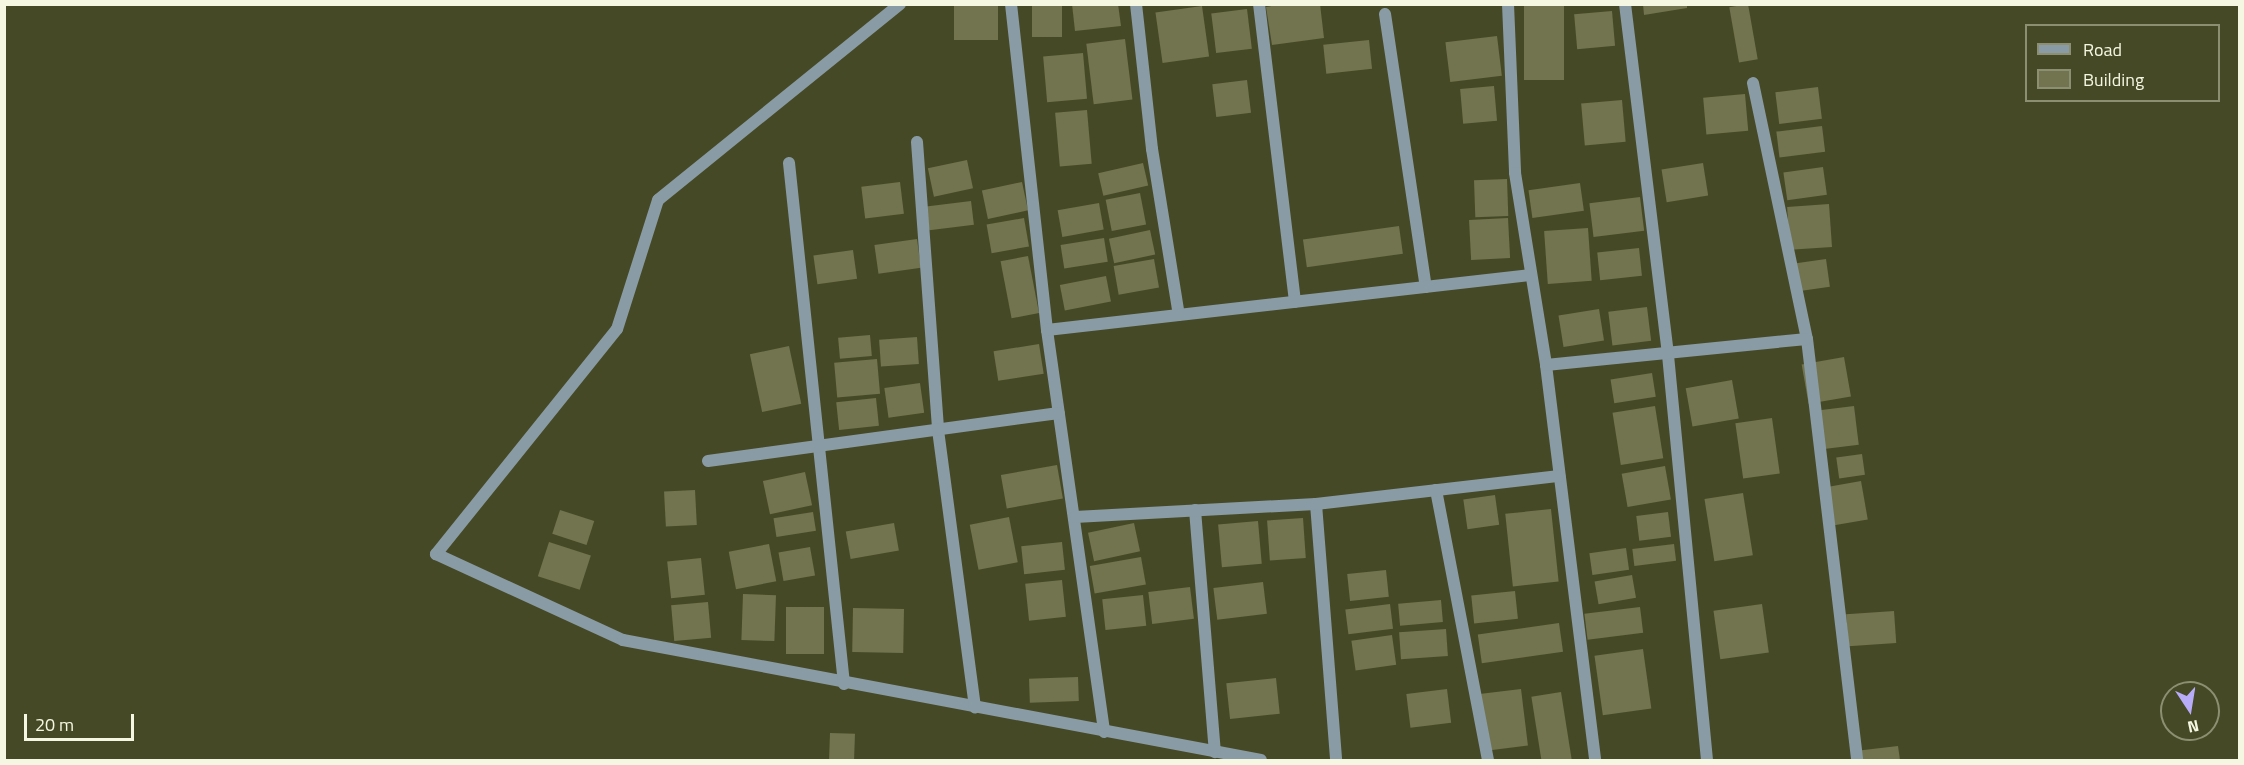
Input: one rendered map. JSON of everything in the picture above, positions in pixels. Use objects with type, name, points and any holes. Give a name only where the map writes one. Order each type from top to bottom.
[{"type":"street","points":[[900,4],[658,200],[618,329],[436,554],[623,640],[844,684],[1262,760]]},
{"type":"street","points":[[1011,4],[1047,330],[1104,732]]},
{"type":"street","points":[[1137,4],[1152,149],[1179,315]]},
{"type":"street","points":[[1258,4],[1295,302]]},
{"type":"street","points":[[1508,4],[1515,173],[1546,365],[1594,760]]},
{"type":"street","points":[[1625,4],[1668,356],[1707,760]]},
{"type":"street","points":[[1385,14],[1426,287]]},
{"type":"street","points":[[1753,84],[1807,339],[1857,760]]},
{"type":"street","points":[[917,142],[938,430],[975,708]]},
{"type":"street","points":[[789,163],[817,447],[844,684]]},
{"type":"street","points":[[1047,330],[1532,275]]},
{"type":"street","points":[[1546,365],[1668,356],[1807,339]]},
{"type":"street","points":[[708,461],[1059,413]]},
{"type":"street","points":[[1075,516],[1317,504],[1559,476]]},
{"type":"street","points":[[1436,490],[1488,760]]},
{"type":"street","points":[[1317,504],[1336,760]]},
{"type":"street","points":[[1195,510],[1215,752]]},
{"type":"building","points":[[1032,4],[1062,4],[1062,37],[1032,37]]},
{"type":"building","points":[[1072,4],[1118,4],[1121,26],[1075,31]]},
{"type":"building","points":[[1285,4],[1320,4],[1324,38],[1272,45],[1266,7]]},
{"type":"building","points":[[1524,4],[1564,4],[1564,80],[1524,80]]},
{"type":"building","points":[[1643,4],[1687,4],[1687,8],[1644,15]]},
{"type":"building","points":[[1748,4],[1758,59],[1739,62],[1729,7]]},
{"type":"building","points":[[954,5],[998,5],[998,40],[954,40]]},
{"type":"building","points":[[1202,6],[1209,57],[1163,63],[1155,13]]},
{"type":"building","points":[[1247,9],[1252,49],[1216,53],[1211,13]]},
{"type":"building","points":[[1612,11],[1615,46],[1577,49],[1574,14]]},
{"type":"building","points":[[1497,36],[1502,76],[1450,82],[1445,42]]},
{"type":"building","points":[[1125,39],[1132,100],[1094,104],[1086,44]]},
{"type":"building","points":[[1369,40],[1372,69],[1326,74],[1323,45]]},
{"type":"building","points":[[1083,53],[1087,99],[1047,102],[1043,56]]},
{"type":"building","points":[[1247,80],[1251,113],[1216,117],[1212,84]]},
{"type":"building","points":[[1494,86],[1497,121],[1463,124],[1460,89]]},
{"type":"building","points":[[1818,87],[1822,119],[1779,124],[1775,92]]},
{"type":"building","points":[[1745,94],[1748,131],[1706,135],[1703,98]]},
{"type":"building","points":[[1622,100],[1626,142],[1585,145],[1581,104]]},
{"type":"building","points":[[1087,110],[1092,164],[1060,167],[1055,113]]},
{"type":"building","points":[[1822,126],[1825,152],[1780,157],[1776,132]]},
{"type":"building","points":[[967,160],[973,188],[934,197],[928,168]]},
{"type":"building","points":[[1143,163],[1148,185],[1103,196],[1098,173]]},
{"type":"building","points":[[1703,163],[1708,196],[1667,202],[1662,170]]},
{"type":"building","points":[[1823,167],[1827,195],[1787,200],[1783,173]]},
{"type":"building","points":[[1507,179],[1508,216],[1475,217],[1474,180]]},
{"type":"building","points":[[900,182],[904,214],[865,219],[861,187]]},
{"type":"building","points":[[1022,182],[1028,210],[988,219],[982,191]]},
{"type":"building","points":[[1580,183],[1584,211],[1532,218],[1529,190]]},
{"type":"building","points":[[1140,193],[1146,224],[1112,231],[1106,200]]},
{"type":"building","points":[[1640,197],[1644,231],[1594,237],[1589,203]]},
{"type":"building","points":[[971,201],[974,225],[929,230],[926,206]]},
{"type":"building","points":[[1099,203],[1104,230],[1062,237],[1058,210]]},
{"type":"building","points":[[1829,204],[1832,247],[1790,250],[1787,207]]},
{"type":"building","points":[[1024,218],[1029,247],[992,253],[987,225]]},
{"type":"building","points":[[1508,218],[1510,258],[1471,260],[1469,220]]},
{"type":"building","points":[[1399,226],[1403,254],[1307,267],[1303,239]]},
{"type":"building","points":[[1588,228],[1592,281],[1548,284],[1544,231]]},
{"type":"building","points":[[1150,230],[1155,254],[1114,263],[1109,239]]},
{"type":"building","points":[[1104,238],[1108,262],[1064,269],[1061,245]]},
{"type":"building","points":[[917,239],[921,268],[878,274],[874,245]]},
{"type":"building","points":[[1639,248],[1642,276],[1600,280],[1597,252]]},
{"type":"building","points":[[853,250],[857,279],[817,284],[813,256]]},
{"type":"building","points":[[1028,256],[1039,313],[1012,318],[1001,261]]},
{"type":"building","points":[[1154,259],[1159,288],[1119,295],[1114,266]]},
{"type":"building","points":[[1826,259],[1830,287],[1791,292],[1787,264]]},
{"type":"building","points":[[1106,276],[1111,302],[1065,310],[1060,285]]},
{"type":"building","points":[[1647,307],[1651,341],[1612,345],[1608,312]]},
{"type":"building","points":[[1599,309],[1604,341],[1564,347],[1559,315]]},
{"type":"building","points":[[870,335],[872,356],[840,359],[838,338]]},
{"type":"building","points":[[917,337],[919,364],[881,367],[879,340]]},
{"type":"building","points":[[1039,344],[1044,374],[998,381],[994,351]]},
{"type":"building","points":[[789,346],[801,404],[762,412],[750,354]]},
{"type":"building","points":[[1844,357],[1851,396],[1809,404],[1802,364]]},
{"type":"building","points":[[877,359],[880,394],[837,398],[834,363]]},
{"type":"building","points":[[1652,373],[1656,397],[1614,403],[1611,380]]},
{"type":"building","points":[[1732,380],[1739,418],[1692,427],[1686,388]]},
{"type":"building","points":[[920,383],[924,413],[889,418],[884,388]]},
{"type":"building","points":[[876,398],[879,426],[839,430],[836,402]]},
{"type":"building","points":[[1655,406],[1663,458],[1621,465],[1613,413]]},
{"type":"building","points":[[1854,406],[1859,445],[1816,450],[1811,411]]},
{"type":"building","points":[[1772,418],[1780,473],[1743,479],[1735,423]]},
{"type":"building","points":[[1862,454],[1865,475],[1839,478],[1836,458]]},
{"type":"building","points":[[1057,465],[1063,498],[1007,508],[1001,475]]},
{"type":"building","points":[[1665,466],[1671,499],[1628,507],[1622,474]]},
{"type":"building","points":[[805,472],[812,505],[770,514],[763,481]]},
{"type":"building","points":[[1861,481],[1868,519],[1828,526],[1822,488]]},
{"type":"building","points":[[695,490],[697,525],[666,527],[664,492]]},
{"type":"building","points":[[1743,493],[1753,555],[1714,561],[1704,499]]},
{"type":"building","points":[[1495,495],[1499,525],[1467,529],[1463,499]]},
{"type":"building","points":[[1551,509],[1559,582],[1513,586],[1505,514]]},
{"type":"building","points":[[560,510],[594,521],[587,545],[552,534]]},
{"type":"building","points":[[813,512],[816,531],[776,537],[773,518]]},
{"type":"building","points":[[1668,512],[1671,537],[1639,541],[1636,516]]},
{"type":"building","points":[[1009,517],[1018,562],[979,570],[970,525]]},
{"type":"building","points":[[1303,518],[1306,558],[1270,560],[1267,521]]},
{"type":"building","points":[[1258,521],[1262,564],[1222,567],[1218,524]]},
{"type":"building","points":[[894,523],[899,551],[851,559],[846,532]]},
{"type":"building","points":[[1134,523],[1140,551],[1094,561],[1088,533]]},
{"type":"building","points":[[549,542],[591,556],[580,590],[538,576]]},
{"type":"building","points":[[1062,542],[1065,570],[1024,574],[1021,546]]},
{"type":"building","points":[[769,544],[776,581],[736,589],[729,552]]},
{"type":"building","points":[[1674,544],[1676,561],[1634,566],[1632,549]]},
{"type":"building","points":[[810,547],[815,576],[784,581],[778,553]]},
{"type":"building","points":[[1626,548],[1629,570],[1592,575],[1589,553]]},
{"type":"building","points":[[1141,557],[1146,585],[1095,594],[1090,566]]},
{"type":"building","points":[[701,558],[705,595],[671,598],[667,562]]},
{"type":"building","points":[[1386,570],[1389,597],[1350,601],[1347,574]]},
{"type":"building","points":[[1632,575],[1636,598],[1599,604],[1595,582]]},
{"type":"building","points":[[1062,580],[1066,617],[1029,621],[1025,584]]},
{"type":"building","points":[[1263,582],[1267,614],[1217,620],[1213,588]]},
{"type":"building","points":[[1190,587],[1194,619],[1152,624],[1148,592]]},
{"type":"building","points":[[1515,591],[1518,619],[1474,623],[1471,596]]},
{"type":"building","points":[[743,594],[776,595],[774,641],[741,640]]},
{"type":"building","points":[[1143,595],[1146,626],[1105,630],[1102,599]]},
{"type":"building","points":[[1441,600],[1443,622],[1400,626],[1398,604]]},
{"type":"building","points":[[708,602],[711,638],[674,641],[671,605]]},
{"type":"building","points":[[1390,604],[1393,629],[1348,634],[1345,609]]},
{"type":"building","points":[[1762,604],[1769,653],[1720,659],[1713,611]]},
{"type":"building","points":[[786,607],[824,607],[824,654],[786,654]]},
{"type":"building","points":[[1640,607],[1643,633],[1588,640],[1584,614]]},
{"type":"building","points":[[853,608],[904,609],[903,653],[852,652]]},
{"type":"building","points":[[1894,611],[1896,643],[1848,646],[1846,614]]},
{"type":"building","points":[[1559,623],[1563,652],[1482,663],[1478,634]]},
{"type":"building","points":[[1446,629],[1448,656],[1401,659],[1399,632]]},
{"type":"building","points":[[1392,635],[1396,665],[1356,670],[1351,641]]},
{"type":"building","points":[[1643,649],[1651,708],[1603,715],[1594,656]]},
{"type":"building","points":[[1078,677],[1079,701],[1030,703],[1029,679]]},
{"type":"building","points":[[1276,678],[1280,714],[1230,719],[1226,683]]},
{"type":"building","points":[[1447,689],[1451,723],[1410,728],[1406,694]]},
{"type":"building","points":[[1521,689],[1528,746],[1482,751],[1475,695]]},
{"type":"building","points":[[1561,692],[1572,760],[1541,760],[1531,697]]},
{"type":"building","points":[[830,733],[855,734],[854,760],[829,760]]},
{"type":"building","points":[[1898,746],[1900,760],[1857,760],[1855,751]]}]
